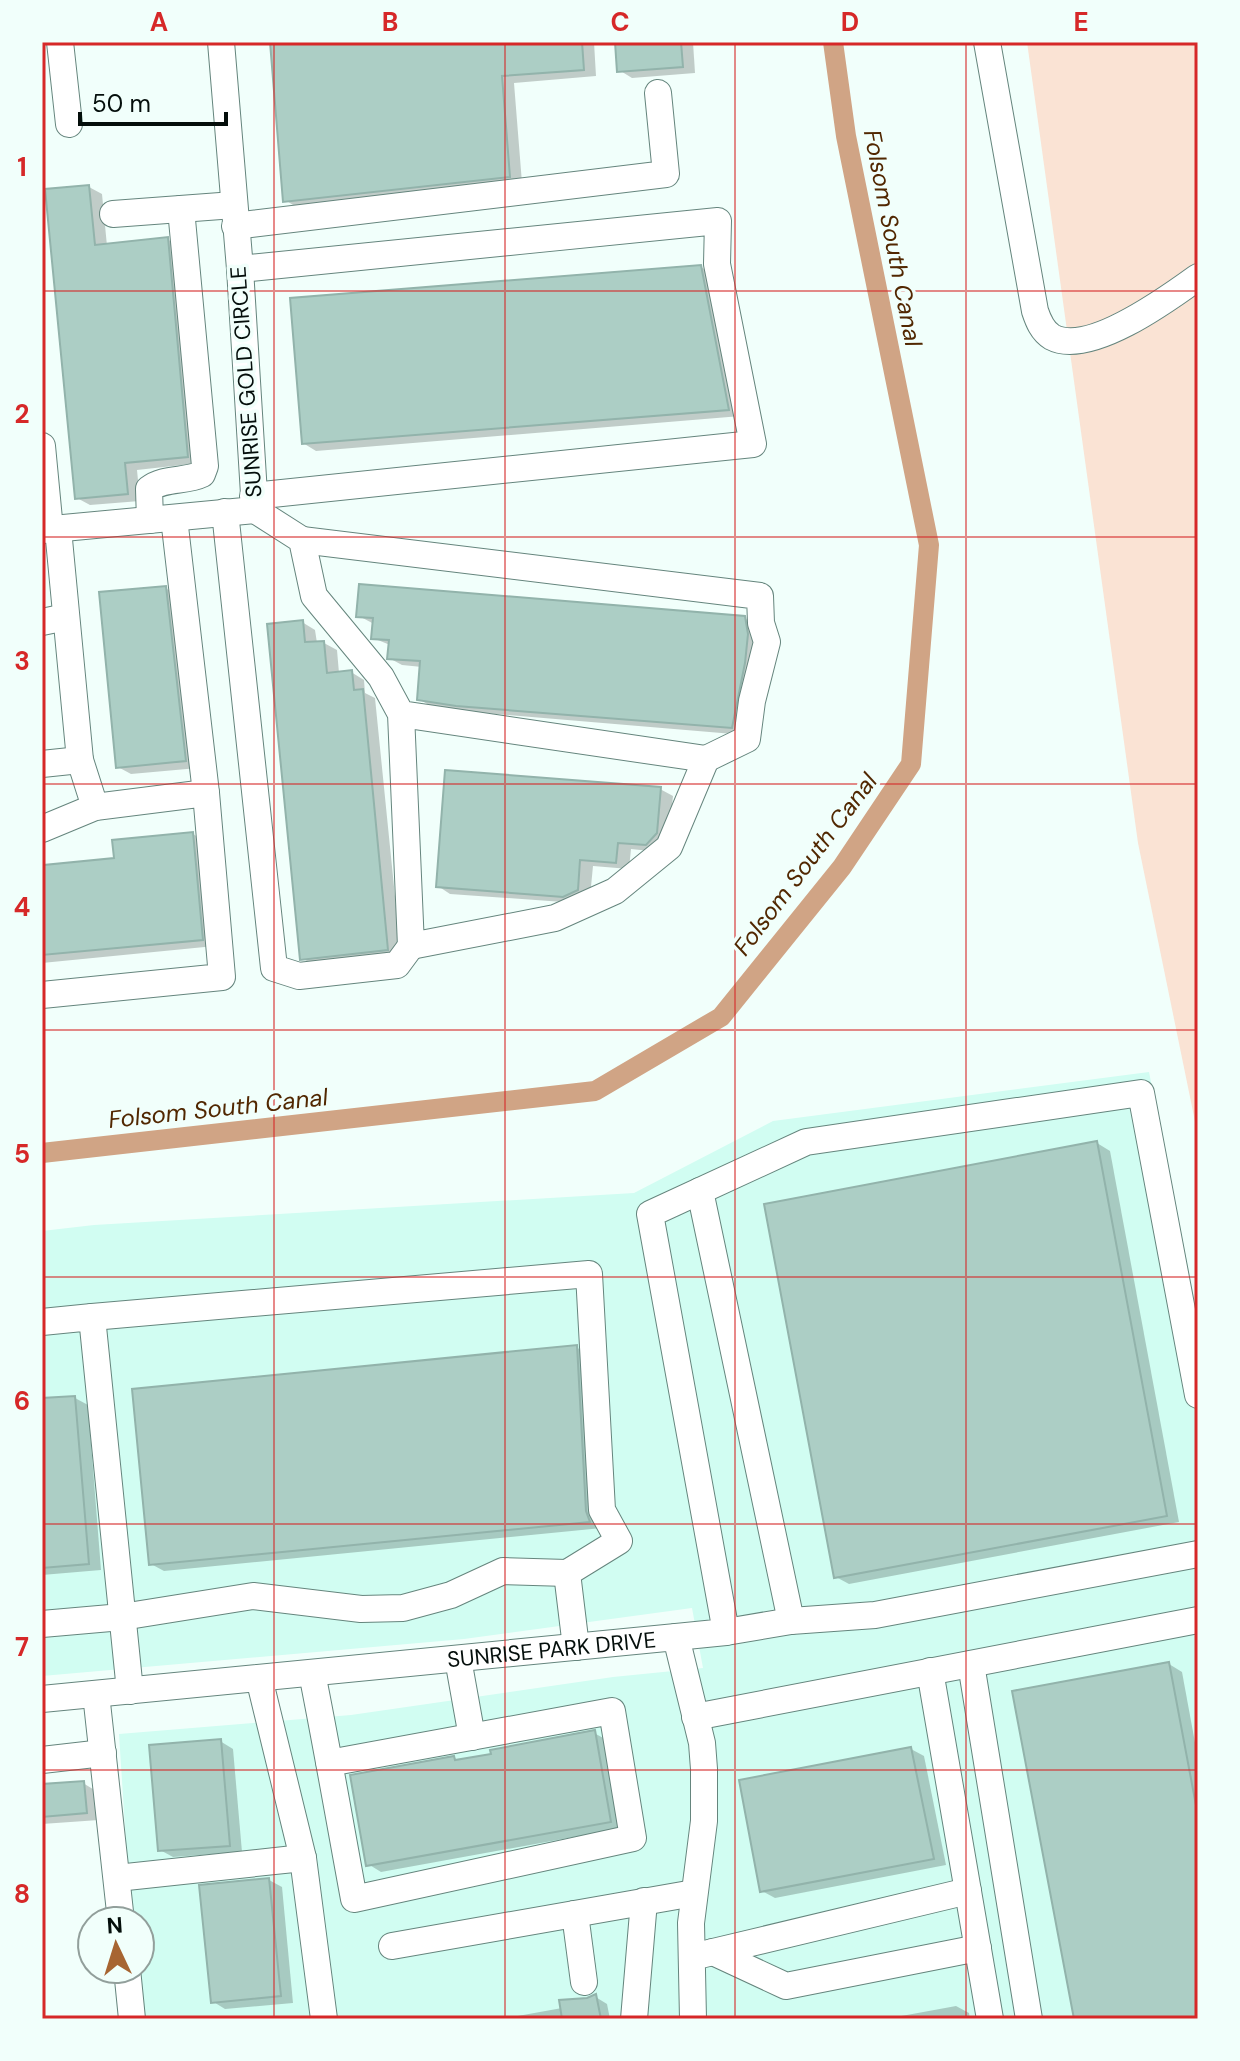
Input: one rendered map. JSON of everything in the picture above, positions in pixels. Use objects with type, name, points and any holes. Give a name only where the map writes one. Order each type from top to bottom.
[{"type":"street","points":[[60,42],[69,124]]},
{"type":"street","name":"SUNRISE GOLD CIRCLE","points":[[50,529],[225,512],[254,503],[240,269],[221,42]]},
{"type":"street","points":[[987,42],[1035,311],[1046,332],[1053,338],[1063,340],[1106,333],[1140,317],[1198,277]]},
{"type":"street","points":[[113,214],[181,209],[234,215],[666,174],[658,93]]},
{"type":"street","points":[[42,995],[222,977],[206,793],[162,519],[149,489],[156,483],[194,479],[202,474],[205,466],[181,209]]},
{"type":"street","points":[[240,269],[718,221],[717,264],[753,444],[254,503]]},
{"type":"street","points":[[42,446],[54,619],[80,760],[95,807]]},
{"type":"street","points":[[254,503],[302,540],[760,596],[761,623],[767,642],[752,701],[747,739],[706,759],[401,714]]},
{"type":"street","points":[[225,512],[274,968],[299,976],[397,965],[411,946],[401,714],[381,677],[314,596],[302,540]]},
{"type":"street","points":[[411,946],[555,918],[615,891],[669,847],[706,759]]},
{"type":"street","points":[[42,764],[80,760]]},
{"type":"street","points":[[42,829],[95,807],[206,793]]},
{"type":"street","points":[[726,1632],[650,1214],[806,1142],[1141,1093],[1198,1395]]},
{"type":"street","points":[[700,1191],[791,1621]]},
{"type":"street","points":[[42,1322],[589,1274],[602,1510],[619,1541],[567,1573],[503,1571],[451,1595],[403,1608],[361,1609],[253,1596],[122,1617],[42,1624]]},
{"type":"street","points":[[92,1317],[130,1691]]},
{"type":"street","points":[[676,1637],[791,1621],[875,1615],[1198,1554]]},
{"type":"street","points":[[567,1573],[576,1647]]},
{"type":"street","points":[[695,1717],[1198,1620]]},
{"type":"street","name":"SUNRISE PARK DRIVE","points":[[42,1699],[676,1637],[702,1743],[705,1795],[691,1923],[703,1954],[693,2019]]},
{"type":"street","points":[[458,1659],[472,1737]]},
{"type":"street","points":[[971,1664],[1029,2019]]},
{"type":"street","points":[[930,1671],[990,2019]]},
{"type":"street","points":[[312,1673],[354,1899],[633,1838],[612,1711],[329,1763]]},
{"type":"street","points":[[259,1678],[303,1858],[324,2019]]},
{"type":"street","points":[[96,1694],[120,1905]]},
{"type":"street","points":[[42,1760],[103,1753]]},
{"type":"street","points":[[117,1878],[303,1858]]},
{"type":"street","points":[[703,1954],[968,1891]]},
{"type":"street","points":[[392,1946],[694,1893]]},
{"type":"street","points":[[634,2019],[644,1901]]},
{"type":"street","points":[[575,1914],[584,1982]]},
{"type":"street","points":[[703,1954],[786,1986],[978,1948]]},
{"type":"street","points":[[129,1985],[132,2019]]},
{"type":"shaded area","points":[[1027,42],[1198,42],[1198,1136],[1138,843]]},
{"type":"shaded area","points":[[1149,1072],[1198,1317],[1198,2019],[137,2019],[138,1985],[156,1985],[156,1905],[130,1905],[119,1734],[351,1715],[613,1677],[703,1668],[692,1608],[464,1639],[42,1676],[42,1231],[94,1225],[634,1193],[773,1121]]},
{"type":"building","points":[[270,42],[582,42],[584,70],[502,76],[510,177],[283,202]]},
{"type":"building","points":[[615,42],[681,42],[683,67],[617,72]]},
{"type":"building","points":[[89,185],[95,245],[168,237],[188,457],[125,463],[128,494],[75,499],[45,189]]},
{"type":"building","points":[[701,265],[729,410],[302,444],[290,298]]},
{"type":"building","points":[[359,584],[745,616],[748,634],[745,663],[732,728],[456,706],[417,700],[420,661],[387,659],[389,640],[371,639],[373,618],[356,617]]},
{"type":"building","points":[[166,586],[186,761],[116,768],[99,592]]},
{"type":"building","points":[[303,620],[305,642],[324,641],[327,673],[352,670],[354,690],[363,689],[388,950],[300,960],[267,624]]},
{"type":"building","points":[[445,770],[661,787],[657,833],[646,845],[618,843],[616,863],[580,860],[578,890],[563,897],[436,887]]},
{"type":"building","points":[[193,832],[203,940],[42,955],[44,865],[114,858],[112,840]]},
{"type":"building","points":[[1097,1141],[1167,1516],[834,1578],[764,1204]]},
{"type":"building","points":[[577,1345],[586,1511],[590,1522],[149,1565],[132,1389]]},
{"type":"building","points":[[75,1396],[89,1564],[42,1568],[42,1398]]},
{"type":"building","points":[[1169,1662],[1198,1816],[1198,2019],[1074,2019],[1012,1691]]},
{"type":"building","points":[[595,1730],[611,1822],[366,1866],[350,1775],[454,1756],[455,1760],[491,1754],[490,1750]]},
{"type":"building","points":[[221,1739],[230,1846],[158,1851],[149,1745]]},
{"type":"building","points":[[911,1747],[934,1859],[760,1892],[739,1780]]},
{"type":"building","points":[[84,1781],[87,1813],[42,1817],[42,1784]]},
{"type":"building","points":[[269,1878],[281,1996],[211,2003],[199,1885]]},
{"type":"building","points":[[596,1994],[601,2019],[562,2019],[559,2000],[587,1998]]},
{"type":"waterway","name":"Folsom South Canal","points":[[42,1153],[595,1091],[721,1017],[842,867],[911,764],[929,545],[846,136],[833,42]]}]
